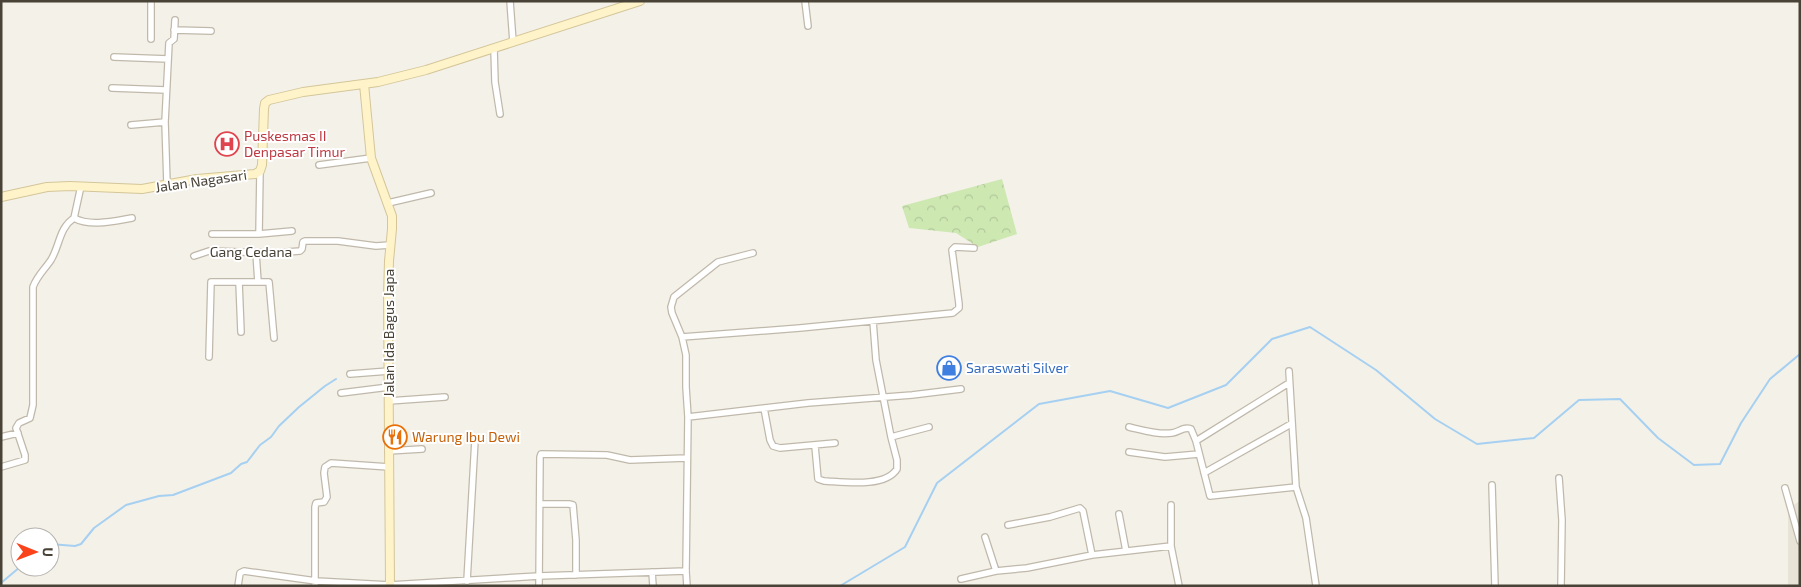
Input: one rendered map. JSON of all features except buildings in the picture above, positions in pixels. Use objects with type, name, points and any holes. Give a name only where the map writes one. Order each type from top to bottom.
[{"type":"street","points":[[151,1],[151,39]]},
{"type":"street","points":[[510,1],[513,42]]},
{"type":"street","points":[[364,84],[426,70],[640,1]]},
{"type":"street","points":[[806,1],[808,26]]},
{"type":"street","points":[[167,184],[166,90],[169,43],[174,39],[175,20]]},
{"type":"street","points":[[174,30],[211,31]]},
{"type":"street","points":[[494,49],[495,82],[500,114]]},
{"type":"street","points":[[114,57],[168,59]]},
{"type":"street","name":"Jalan Ida Bagus Japa","points":[[364,84],[371,158],[392,216],[388,295],[390,585]]},
{"type":"street","name":"Jalan Nagasari","points":[[1,197],[47,187],[81,186],[134,190],[197,179],[255,174],[260,171],[262,165],[264,109],[267,101],[303,92],[364,84]]},
{"type":"street","points":[[112,88],[166,90]]},
{"type":"street","points":[[131,125],[165,122]]},
{"type":"street","points":[[319,165],[371,158]]},
{"type":"street","points":[[259,234],[260,171]]},
{"type":"street","points":[[1,467],[25,460],[17,425],[30,418],[33,406],[33,287],[39,275],[51,260],[67,223],[74,218],[81,186]]},
{"type":"street","points":[[388,203],[431,193]]},
{"type":"street","points":[[74,218],[80,222],[132,218]]},
{"type":"street","points":[[212,234],[292,232]]},
{"type":"street","name":"Gang Cedana","points":[[194,256],[209,251],[256,253],[300,251],[305,241],[338,241],[376,246],[390,245]]},
{"type":"street","points":[[682,337],[873,321],[956,311],[959,304],[957,276],[952,250],[955,247],[974,248]]},
{"type":"street","points":[[256,253],[258,282]]},
{"type":"street","points":[[687,586],[688,417],[686,355],[682,337],[671,307],[674,297],[718,262],[753,253]]},
{"type":"street","points":[[209,357],[211,282],[269,282],[274,338]]},
{"type":"street","points":[[239,282],[241,332]]},
{"type":"street","points":[[815,446],[817,478],[819,480],[872,482],[892,474],[897,469],[898,460],[891,437],[876,360],[873,321]]},
{"type":"street","points":[[350,374],[389,370]]},
{"type":"street","points":[[1289,371],[1296,487],[1306,518],[1316,586]]},
{"type":"street","points":[[1196,441],[1289,383]]},
{"type":"street","points":[[341,393],[389,387]]},
{"type":"street","points":[[688,417],[962,389]]},
{"type":"street","points":[[389,401],[445,397]]},
{"type":"street","points":[[764,408],[770,440],[773,446],[780,448],[835,443]]},
{"type":"street","points":[[1204,474],[1291,424]]},
{"type":"street","points":[[891,437],[929,427]]},
{"type":"street","points":[[1129,427],[1166,433],[1188,427],[1196,441],[1208,493],[1212,496],[1296,487]]},
{"type":"street","points":[[1,437],[18,433]]},
{"type":"street","points":[[467,581],[474,440]]},
{"type":"street","points":[[388,451],[422,449]]},
{"type":"street","points":[[1128,452],[1164,457],[1198,454]]},
{"type":"street","points":[[539,586],[540,457],[542,454],[607,455],[630,460],[687,458]]},
{"type":"street","points":[[316,584],[315,507],[316,503],[324,502],[327,497],[325,466],[331,463],[389,467]]},
{"type":"street","points":[[1558,478],[1562,520],[1561,586]]},
{"type":"street","points":[[1492,485],[1495,586]]},
{"type":"street","points":[[1785,488],[1797,521],[1800,541]]},
{"type":"street","points":[[540,504],[569,504],[573,506],[576,575]]},
{"type":"street","points":[[1171,505],[1171,546],[1179,586]]},
{"type":"street","points":[[1008,525],[1050,517],[1080,508],[1083,511],[1092,555]]},
{"type":"street","points":[[1119,514],[1126,551]]},
{"type":"street","points":[[985,536],[996,571]]},
{"type":"street","points":[[960,579],[1092,555],[1171,546]]},
{"type":"street","points":[[238,586],[240,573],[244,571],[316,584],[390,585],[539,576],[686,571]]},
{"type":"street","points":[[652,572],[653,586]]},
{"type":"shaded area","points":[[1800,501],[1800,586],[1788,586],[1788,508]]},
{"type":"green space","points":[[1002,179],[1017,234],[978,247],[956,233],[909,228],[902,206]]},
{"type":"waterway","points":[[840,586],[905,547],[937,483],[1039,404],[1110,391],[1168,408],[1226,385],[1272,339],[1310,327],[1376,370],[1435,419],[1477,444],[1534,438],[1579,400],[1620,399],[1658,438],[1694,465],[1720,464],[1741,423],[1770,379],[1800,354]]},
{"type":"waterway","points":[[60,545],[75,546],[81,544],[94,528],[126,505],[159,496],[173,495],[231,473],[241,464],[247,462],[260,445],[271,437],[279,426],[299,407],[336,379]]},
{"type":"waterway","points":[[1,583],[10,575]]},
{"type":"place","name":"Puskesmas II Denpasar Timur","points":[[227,144]]},
{"type":"place","name":"Saraswati Silver","points":[[949,368]]},
{"type":"place","name":"Warung Ibu Dewi","points":[[395,437]]}]
